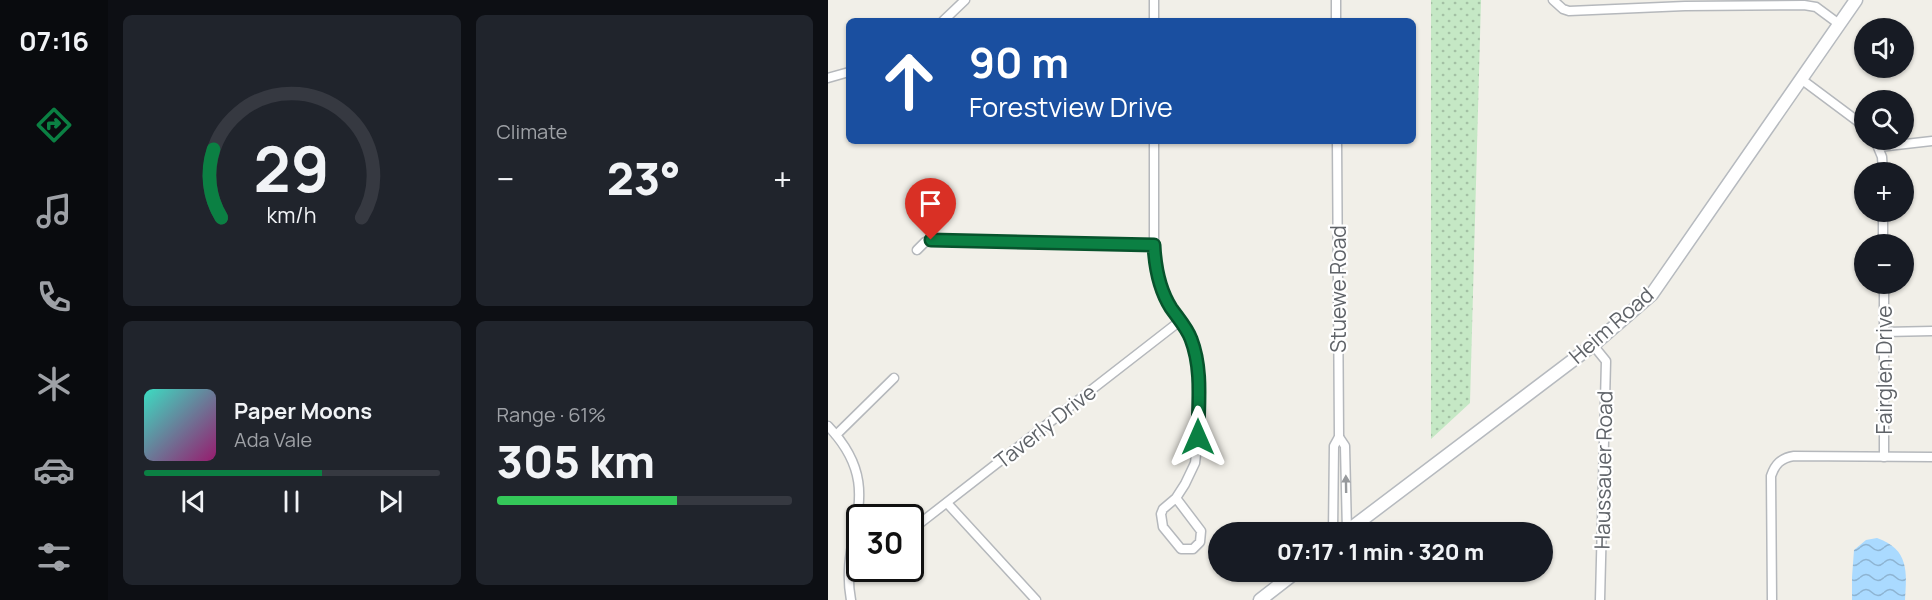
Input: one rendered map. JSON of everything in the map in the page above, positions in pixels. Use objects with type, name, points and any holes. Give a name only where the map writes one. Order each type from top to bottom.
[{"type":"street","points":[[949,18],[964,0]]},
{"type":"street","points":[[1154,0],[1154,18]]},
{"type":"street","points":[[1336,0],[1336,18]]},
{"type":"street","points":[[1553,0],[1569,11],[1685,6],[1804,5],[1816,7],[1839,24]]},
{"type":"street","name":"Heim Road","points":[[1360,522],[1593,345],[1652,294],[1856,0]]},
{"type":"street","points":[[828,78],[846,73]]},
{"type":"street","points":[[1801,79],[1854,119]]},
{"type":"street","points":[[1914,142],[1932,141]]},
{"type":"street","points":[[1154,144],[1154,245],[1157,273],[1163,292],[1191,339],[1197,360],[1198,437],[1196,456],[1191,474],[1176,498],[1163,509],[1161,520],[1163,528],[1181,549],[1193,549],[1200,542],[1201,531],[1176,498]]},
{"type":"street","name":"Stuewe Road","points":[[1334,522],[1334,446],[1339,437],[1337,144]]},
{"type":"street","points":[[917,250],[925,242],[931,240],[1154,245]]},
{"type":"street","name":"Fairglen Drive","points":[[1884,294],[1884,457]]},
{"type":"street","name":"Taverly Drive","points":[[924,520],[1180,321]]},
{"type":"street","points":[[1884,332],[1932,331]]},
{"type":"street","name":"Haussauer Road","points":[[1593,345],[1606,361],[1600,600]]},
{"type":"street","points":[[836,435],[894,378]]},
{"type":"street","points":[[828,426],[851,459],[859,486],[859,504]]},
{"type":"street","name":"Stuewe Road","points":[[1339,437],[1345,446],[1347,522]]},
{"type":"street","points":[[1772,600],[1771,476],[1773,465],[1794,456],[1932,457]]},
{"type":"street","points":[[947,503],[1036,600]]},
{"type":"street","points":[[850,582],[851,600]]},
{"type":"street","points":[[1260,600],[1283,582]]},
{"type":"green space","points":[[1431,0],[1481,0],[1470,403],[1431,439]]},
{"type":"water","points":[[1877,538],[1895,548],[1904,563],[1905,600],[1852,600],[1854,550],[1866,540]]},
{"type":"route","points":[[931,240],[1154,245],[1157,273],[1163,292],[1189,333],[1196,353],[1198,437]]}]
